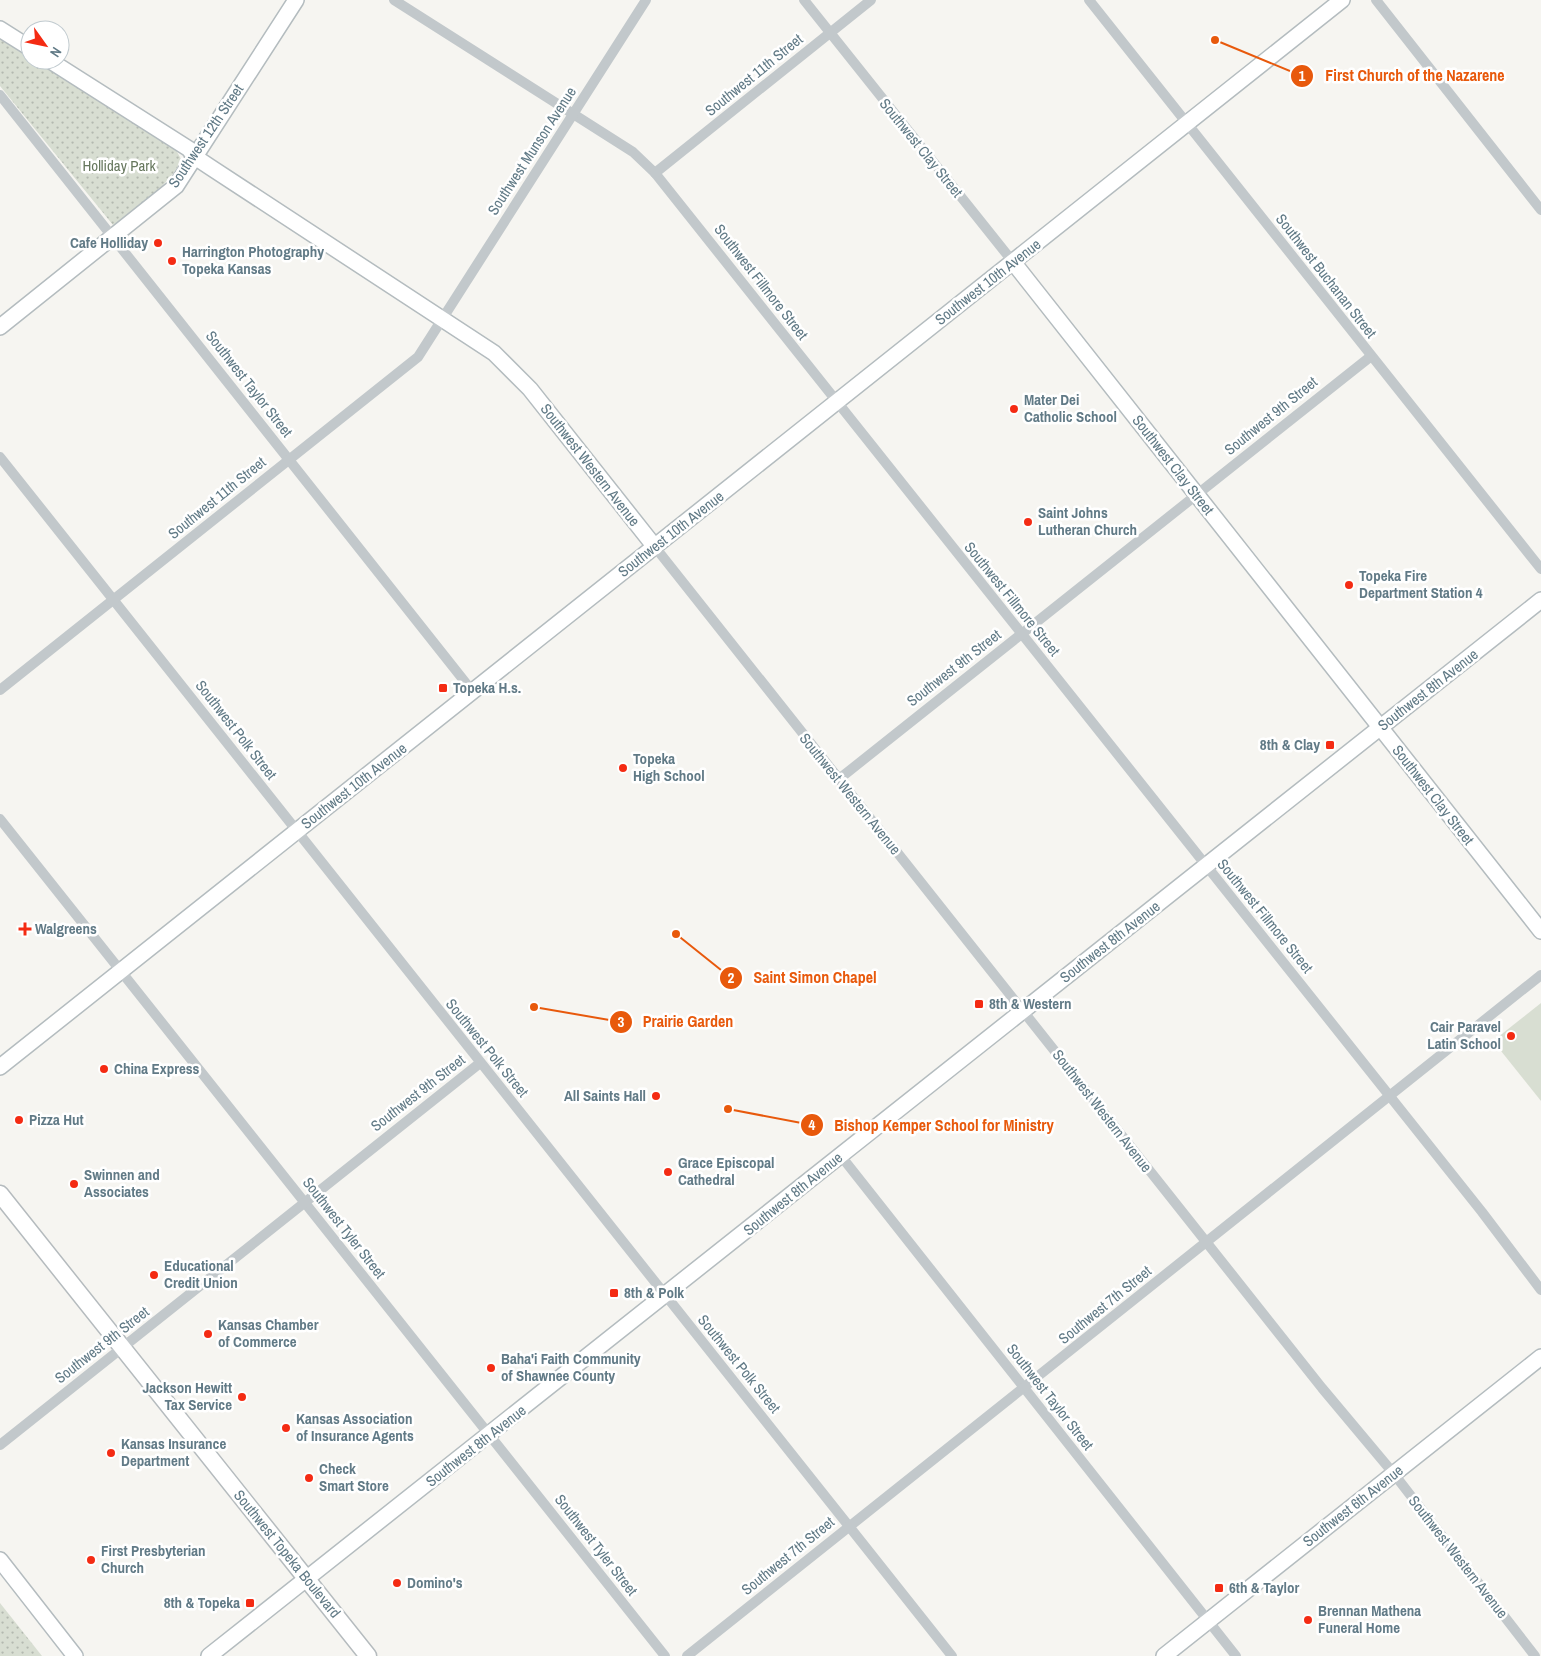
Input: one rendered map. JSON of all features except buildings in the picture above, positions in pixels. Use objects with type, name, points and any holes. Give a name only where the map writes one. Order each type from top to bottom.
[{"type":"main road","name":"Southwest Topeka Boulevard","points":[[0,1194],[368,1656]]},
{"type":"street","name":"Southwest 12th Street","points":[[0,328],[176,186],[296,0]]},
{"type":"street","name":"Southwest Fillmore Street","points":[[394,0],[572,116],[633,152],[655,173],[1390,1097],[1541,1290]]},
{"type":"street","name":"Southwest Munson Avenue","points":[[442,319],[646,0]]},
{"type":"street","name":"Southwest Clay Street","points":[[804,0],[1541,931]]},
{"type":"street","name":"Southwest 11th Street","points":[[655,173],[871,0]]},
{"type":"street","name":"Southwest Buchanan Street","points":[[1089,0],[1541,570]]},
{"type":"street","name":"Southwest 10th Avenue","points":[[0,1067],[1342,0]]},
{"type":"street","points":[[1376,0],[1541,210]]},
{"type":"street","points":[[0,29],[20,42]]},
{"type":"street","name":"Southwest Western Avenue","points":[[64,70],[189,149],[195,157],[494,353],[530,389],[1207,1243],[1394,1474],[1535,1656]]},
{"type":"street","name":"Southwest Taylor Street","points":[[0,95],[114,236],[473,692]]},
{"type":"street","name":"Southwest 11th Street","points":[[0,690],[410,364],[424,348],[442,319]]},
{"type":"street","name":"Southwest 9th Street","points":[[839,779],[1370,356]]},
{"type":"street","name":"Southwest Polk Street","points":[[0,457],[952,1656]]},
{"type":"street","name":"Southwest 8th Avenue","points":[[209,1656],[1541,600]]},
{"type":"street","name":"Southwest Tyler Street","points":[[0,819],[664,1656]]},
{"type":"street","name":"Southwest 7th Street","points":[[687,1656],[1541,975]]},
{"type":"street","name":"Southwest 9th Street","points":[[0,1445],[480,1063]]},
{"type":"street","name":"Southwest Taylor Street","points":[[841,1156],[1236,1656]]},
{"type":"street","name":"Southwest 6th Avenue","points":[[1164,1656],[1541,1357]]},
{"type":"street","points":[[0,1560],[75,1656]]},
{"type":"green space","name":"Holliday Park","points":[[0,38],[20,51],[20,70],[51,70],[176,150],[181,159],[178,167],[141,206],[113,225],[0,86]]},
{"type":"green space","points":[[1541,1003],[1541,1101],[1493,1041]]},
{"type":"green space","points":[[0,1603],[42,1656],[0,1656]]},
{"type":"place","name":"First Church of the Nazarene","points":[[1215,40]]},
{"type":"place","name":"Cafe Holliday","points":[[158,243]]},
{"type":"place","name":"Harrington Photography Topeka Kansas","points":[[172,261]]},
{"type":"place","name":"Mater Dei Catholic School","points":[[1014,409]]},
{"type":"place","name":"Saint Johns Lutheran Church","points":[[1028,522]]},
{"type":"place","name":"Topeka Fire Department Station 4","points":[[1349,585]]},
{"type":"place","name":"Topeka H.s.","points":[[443,688]]},
{"type":"place","name":"8th & Clay","points":[[1330,745]]},
{"type":"place","name":"Topeka High School","points":[[623,768]]},
{"type":"place","name":"Walgreens","points":[[25,929]]},
{"type":"place","name":"Saint Simon Chapel","points":[[676,934]]},
{"type":"place","name":"8th & Western","points":[[979,1004]]},
{"type":"place","name":"Prairie Garden","points":[[534,1007]]},
{"type":"place","name":"Cair Paravel Latin School","points":[[1511,1036]]},
{"type":"place","name":"China Express","points":[[104,1069]]},
{"type":"place","name":"All Saints Hall","points":[[656,1096]]},
{"type":"place","name":"Bishop Kemper School for Ministry","points":[[728,1109]]},
{"type":"place","name":"Pizza Hut","points":[[19,1120]]},
{"type":"place","name":"Grace Episcopal Cathedral","points":[[668,1172]]},
{"type":"place","name":"Swinnen and Associates","points":[[74,1184]]},
{"type":"place","name":"Educational Credit Union","points":[[154,1275]]},
{"type":"place","name":"8th & Polk","points":[[614,1293]]},
{"type":"place","name":"Kansas Chamber of Commerce","points":[[208,1334]]},
{"type":"place","name":"Baha'i Faith Community of Shawnee County","points":[[491,1368]]},
{"type":"place","name":"Jackson Hewitt Tax Service","points":[[242,1397]]},
{"type":"place","name":"Kansas Association of Insurance Agents","points":[[286,1428]]},
{"type":"place","name":"Kansas Insurance Department","points":[[111,1453]]},
{"type":"place","name":"Check Smart Store","points":[[309,1478]]},
{"type":"place","name":"First Presbyterian Church","points":[[91,1560]]},
{"type":"place","name":"Domino's","points":[[397,1583]]},
{"type":"place","name":"6th & Taylor","points":[[1219,1588]]},
{"type":"place","name":"8th & Topeka","points":[[250,1603]]},
{"type":"place","name":"Brennan Mathena Funeral Home","points":[[1308,1620]]}]
